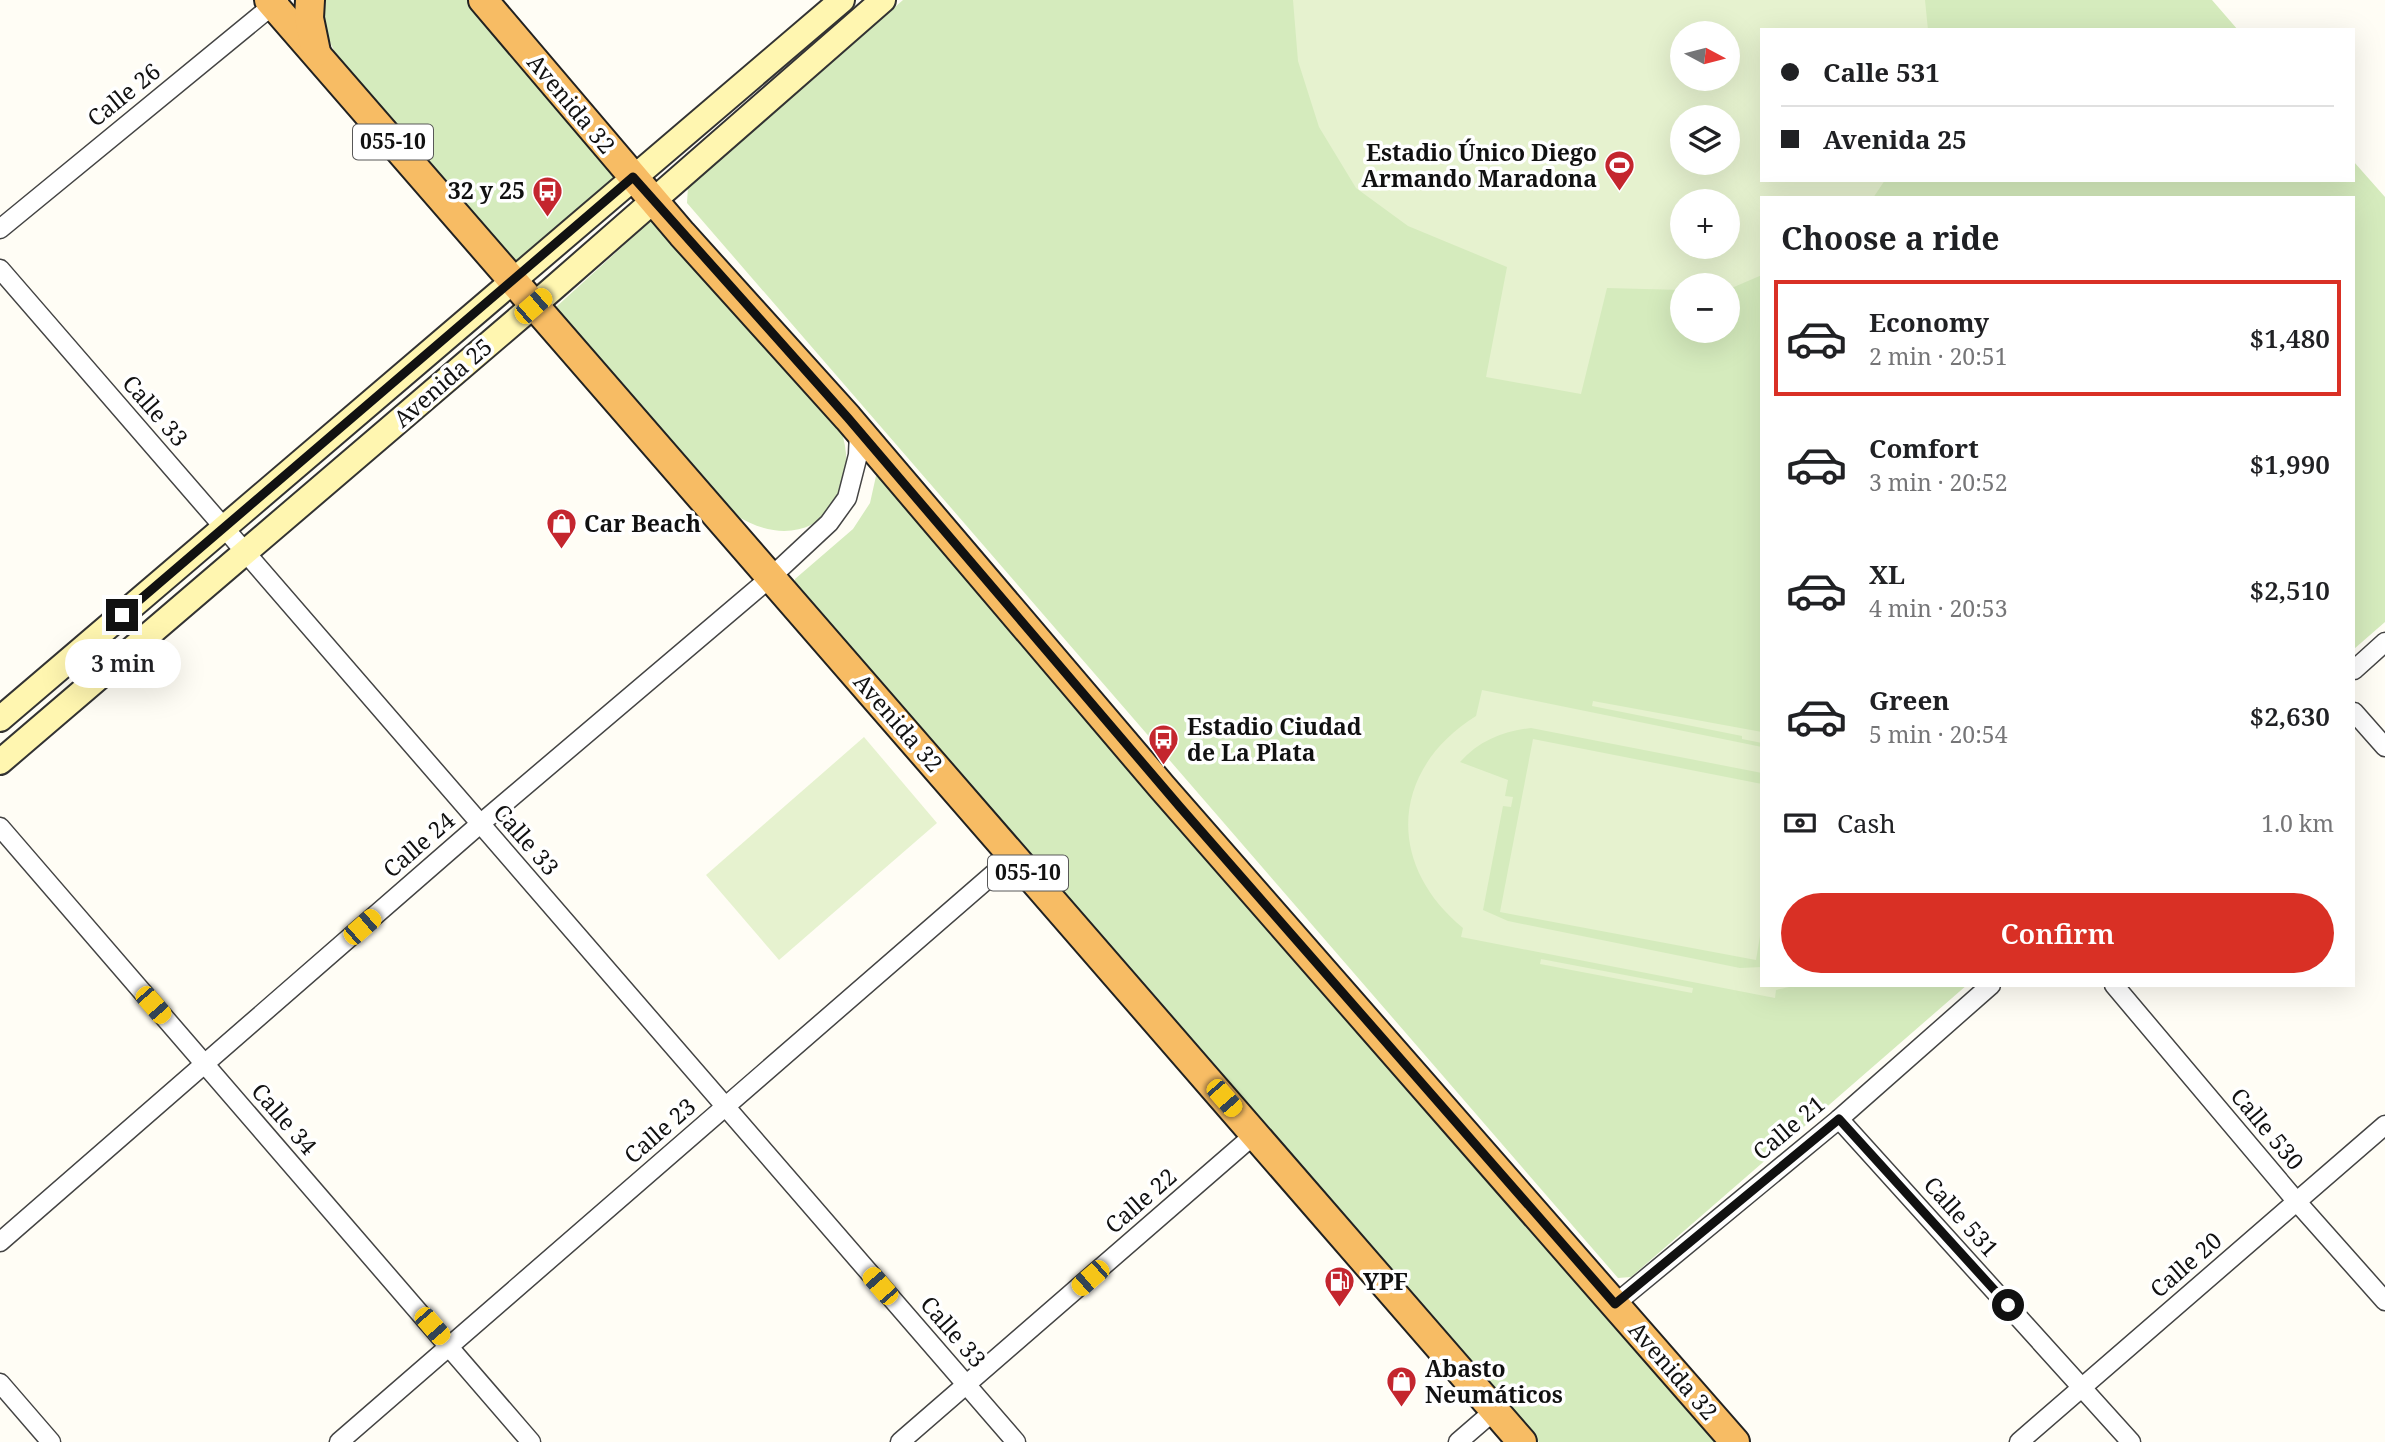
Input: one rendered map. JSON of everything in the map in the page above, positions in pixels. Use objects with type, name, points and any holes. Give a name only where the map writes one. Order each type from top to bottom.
[{"type":"highway","points":[[310,0],[309,18],[316,52]]},
{"type":"highway","name":"Avenida 32","points":[[483,0],[633,177],[859,432],[1180,807],[1735,1442]]},
{"type":"highway","name":"Avenida 32","points":[[274,2],[533,306],[1522,1442]]},
{"type":"main road","name":"Avenida 25","points":[[0,719],[842,0]]},
{"type":"main road","name":"Avenida 25","points":[[0,762],[533,306],[877,2]]},
{"type":"street","name":"Calle 26","points":[[0,229],[274,2]]},
{"type":"street","name":"Calle 33","points":[[0,269],[1016,1442]]},
{"type":"street","name":"Calle 24","points":[[0,1242],[481,824],[771,577],[829,523],[847,498],[858,455],[859,432]]},
{"type":"street","points":[[2355,669],[2385,642]]},
{"type":"street","points":[[2355,713],[2385,747]]},
{"type":"street","name":"Calle 34","points":[[0,827],[531,1442]]},
{"type":"street","name":"Calle 23","points":[[339,1442],[1014,856]]},
{"type":"street","name":"Calle 21","points":[[1615,1304],[1839,1119],[1989,987]]},
{"type":"street","name":"Calle 530","points":[[2116,987],[2297,1202],[2385,1301]]},
{"type":"street","name":"Calle 531","points":[[1839,1119],[2131,1442]]},
{"type":"street","name":"Calle 20","points":[[2019,1442],[2385,1125]]},
{"type":"street","name":"Calle 22","points":[[900,1442],[1255,1134]]},
{"type":"street","points":[[0,1383],[51,1442]]},
{"type":"street","points":[[1458,1442],[1495,1410]]},
{"type":"green space","points":[[326,0],[473,0],[622,174],[517,263],[336,55],[323,27]]},
{"type":"green space","points":[[903,0],[2212,0],[2236,28],[1760,28],[1760,182],[2355,182],[2355,163],[2385,197],[2385,622],[2355,648],[2355,196],[1760,196],[1760,987],[1965,987],[1631,1277],[1618,1278],[687,203],[688,186]]},
{"type":"green space","name":"Estadio Único Diego Armando Maradona","points":[[1293,0],[1925,0],[1928,28],[1760,28],[1760,182],[1884,182],[1874,196],[1760,196],[1760,276],[1740,284],[1740,273],[1670,273],[1670,290],[1607,288],[1581,394],[1486,377],[1507,267],[1408,226],[1356,188],[1319,127],[1298,61]]},
{"type":"green space","points":[[657,215],[840,427],[846,454],[845,479],[837,500],[824,517],[806,527],[784,531],[760,527],[734,514],[555,308]]},
{"type":"green space","points":[[882,475],[1721,1442],[1539,1442],[795,585],[795,579],[853,529],[870,503],[876,476]]},
{"type":"green space","points":[[1482,690],[1760,747],[1760,773],[1531,728],[1501,735],[1483,743],[1460,762],[1508,780],[1505,796],[1513,797],[1511,807],[1503,806],[1483,910],[1508,921],[1740,968],[1760,967],[1760,987],[1789,987],[1776,990],[1775,998],[1461,937],[1463,928],[1438,903],[1420,875],[1410,847],[1408,818],[1414,789],[1427,762],[1448,738],[1476,716]]},
{"type":"green space","points":[[1593,701],[1760,732],[1760,743],[1742,739],[1742,736],[1592,706]]},
{"type":"green space","points":[[864,737],[937,823],[779,960],[706,875]]},
{"type":"green space","points":[[1533,739],[1760,784],[1760,936],[1756,960],[1500,912]]},
{"type":"green space","points":[[1541,959],[1693,988],[1692,993],[1540,964]]},
{"type":"place","name":"Estadio Único Diego Armando Maradona","points":[[1620,193]]},
{"type":"place","name":"32 y 25","points":[[548,218]]},
{"type":"place","name":"Car Beach","points":[[561,551]]},
{"type":"place","name":"Estadio Ciudad de La Plata","points":[[1164,767]]},
{"type":"place","name":"YPF","points":[[1340,1309]]},
{"type":"place","name":"Abasto Neumáticos","points":[[1402,1409]]},
{"type":"route","points":[[122,615],[633,177],[848,418],[1180,807],[1615,1304],[1839,1119],[2008,1305]]}]
